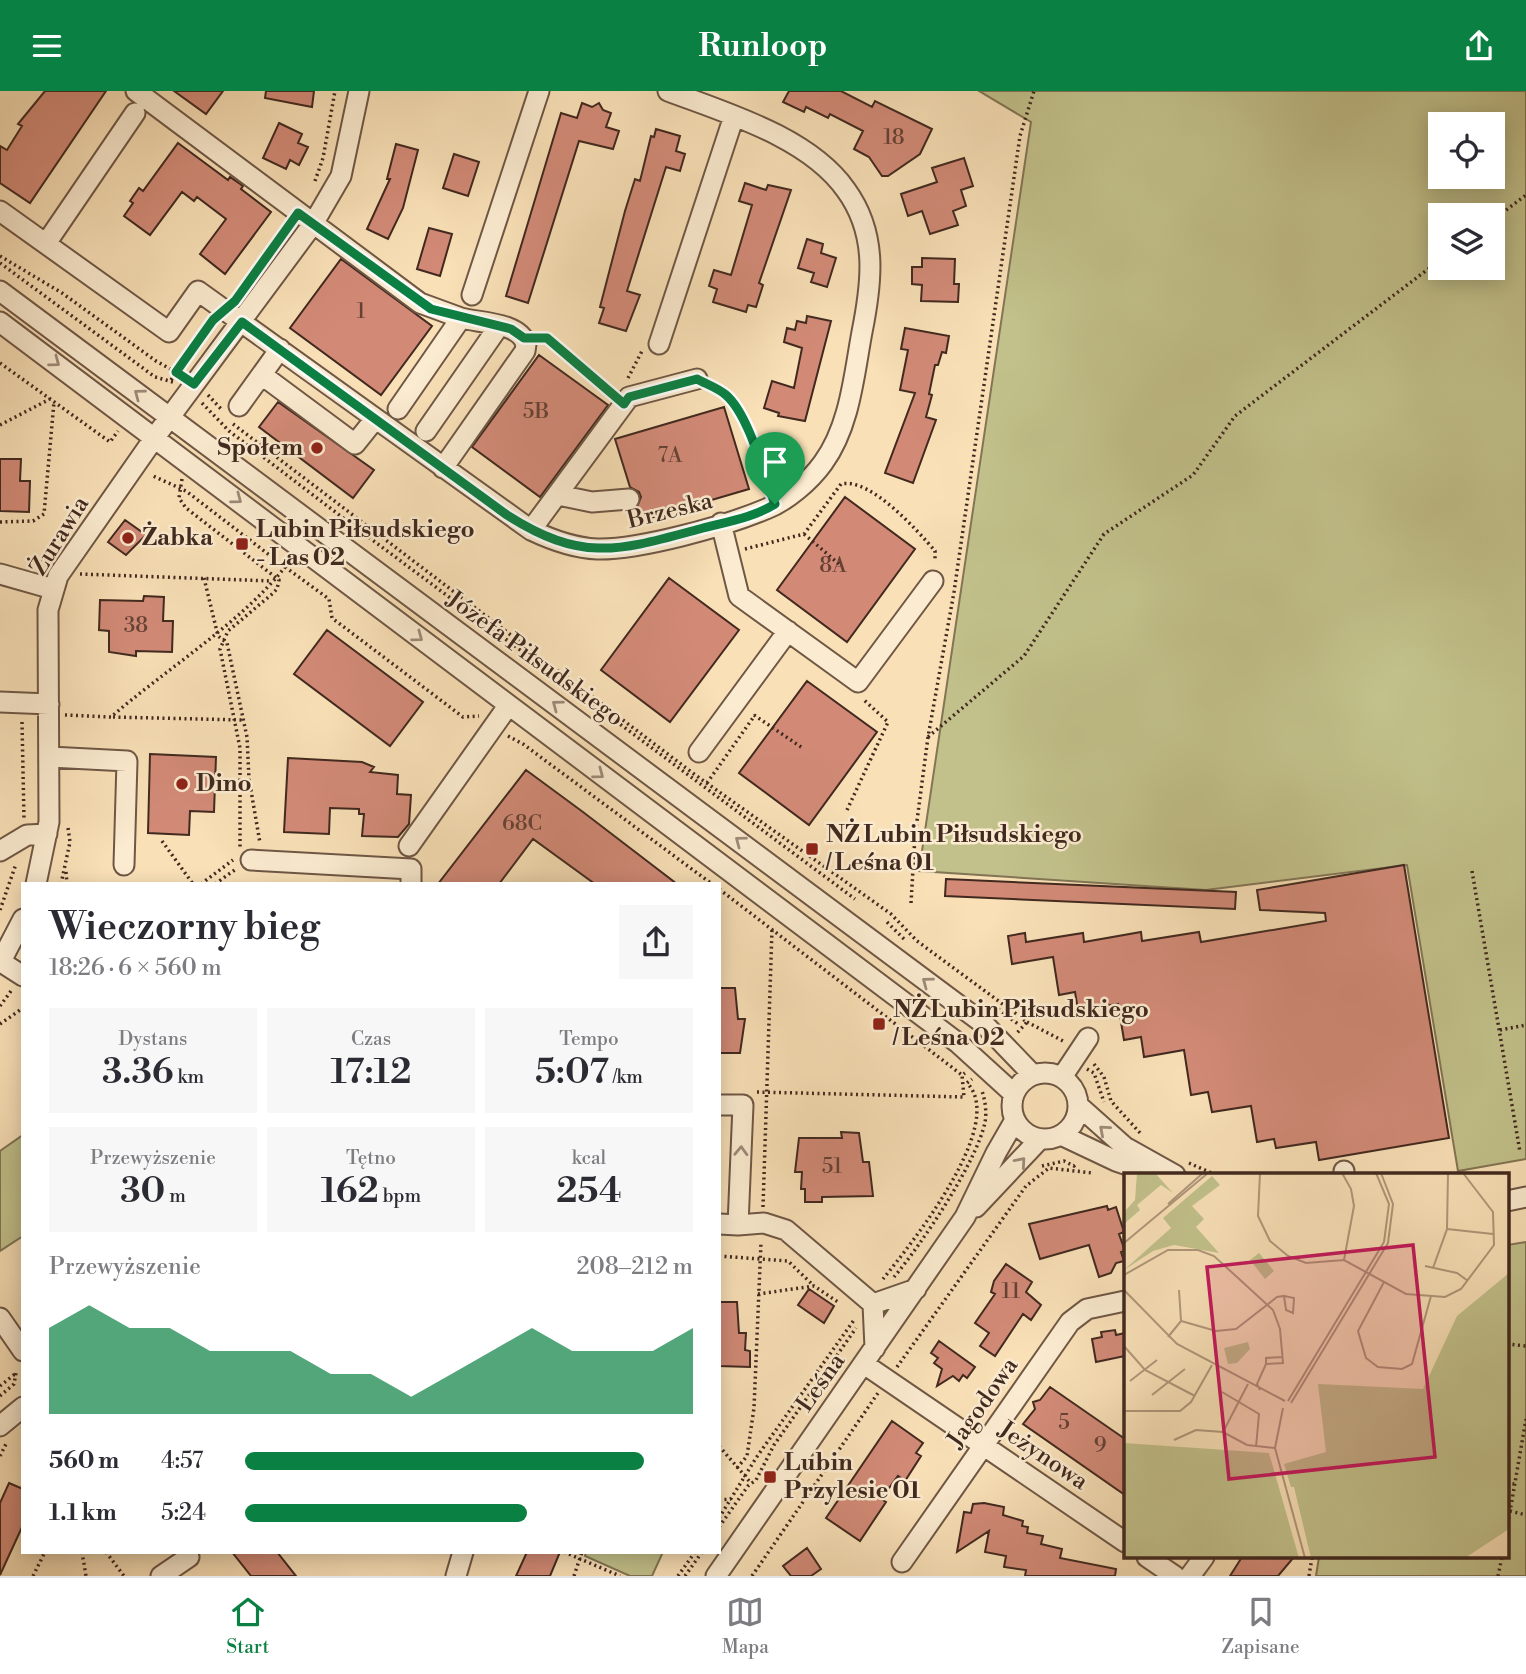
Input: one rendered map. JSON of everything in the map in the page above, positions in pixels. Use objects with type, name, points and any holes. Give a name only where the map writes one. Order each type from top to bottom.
[{"type":"street","points":[[136,91],[420,303],[461,318],[511,329],[524,338],[525,351],[443,468]]},
{"type":"street","name":"Żurawia","points":[[36,882],[47,834],[55,709],[48,610],[53,589],[75,563],[155,437],[313,224],[341,176],[359,91]]},
{"type":"street","points":[[472,295],[539,91]]},
{"type":"street","name":"Brzeska","points":[[47,242],[169,332],[198,291],[531,530],[567,545],[596,549],[629,548],[721,523],[775,504],[797,491],[823,463],[840,433],[871,288],[872,262],[868,237],[845,188],[794,143],[668,91]]},
{"type":"street","points":[[0,211],[47,242],[135,113]]},
{"type":"street","points":[[659,344],[734,116]]},
{"type":"street","name":"Józefa Piłsudskiego","points":[[0,291],[984,1024],[1033,1075]]},
{"type":"street","points":[[398,409],[461,318]]},
{"type":"street","name":"Józefa Piłsudskiego","points":[[0,322],[958,1043],[1014,1094]]},
{"type":"street","points":[[426,431],[499,326]]},
{"type":"street","points":[[239,406],[280,349]]},
{"type":"street","points":[[261,375],[355,444],[375,419]]},
{"type":"street","points":[[531,530],[558,495],[620,401],[697,379]]},
{"type":"street","points":[[558,495],[592,502],[629,499]]},
{"type":"street","points":[[721,523],[739,596],[858,682],[934,571]]},
{"type":"street","points":[[0,574],[53,589]]},
{"type":"street","points":[[699,751],[788,631]]},
{"type":"street","points":[[0,702],[55,709]]},
{"type":"street","points":[[409,846],[508,706]]},
{"type":"street","points":[[50,757],[127,761],[124,865]]},
{"type":"street","points":[[0,851],[24,836],[47,834]]},
{"type":"street","points":[[256,860],[411,869],[411,882]]},
{"type":"street","points":[[21,923],[0,963],[21,975]]},
{"type":"street","points":[[1062,1077],[1088,1038]]},
{"type":"street","points":[[1079,1106],[1074,1123],[1061,1135],[1040,1139],[1030,1135],[1015,1120],[1014,1094],[1018,1086],[1033,1075],[1053,1073],[1062,1077],[1071,1085],[1079,1106],[1125,1147],[1171,1173]]},
{"type":"street","points":[[721,1105],[744,1099],[729,1225],[763,1223],[786,1230],[873,1304]]},
{"type":"street","name":"Leśna","points":[[716,1576],[965,1217],[1015,1120]]},
{"type":"street","points":[[1061,1135],[1116,1161],[1151,1173]]},
{"type":"street","name":"Leśna","points":[[965,1217],[1040,1139]]},
{"type":"street","points":[[1508,1201],[1526,1197]]},
{"type":"street","points":[[873,1304],[916,1289]]},
{"type":"street","name":"Jagodowa","points":[[902,1562],[982,1444],[1070,1322],[1087,1309],[1124,1301]]},
{"type":"street","points":[[869,1356],[873,1304]]},
{"type":"street","points":[[0,1318],[21,1348]]},
{"type":"street","name":"Jeżynowa","points":[[869,1356],[982,1444],[1124,1541]]},
{"type":"street","points":[[0,1426],[21,1409]]},
{"type":"street","points":[[456,1576],[463,1554]]},
{"type":"street","points":[[161,1576],[189,1557]]},
{"type":"street","points":[[1150,1559],[1175,1576]]},
{"type":"street","points":[[1191,1576],[1203,1559]]},
{"type":"path","points":[[314,183],[323,158],[335,91]]},
{"type":"path","points":[[911,903],[915,836],[928,737],[954,592],[1020,136],[1034,91]]},
{"type":"path","points":[[1505,212],[1526,195]]},
{"type":"path","points":[[0,256],[62,293],[156,361],[176,372],[229,431],[262,457],[773,841],[806,861],[855,899]]},
{"type":"path","points":[[0,263],[155,377],[171,380],[213,320],[225,310]]},
{"type":"path","points":[[928,737],[1024,656],[1104,534],[1193,475],[1235,416],[1428,269]]},
{"type":"path","points":[[524,338],[547,338],[620,401],[645,346],[659,344]]},
{"type":"path","points":[[0,363],[110,442]]},
{"type":"path","points":[[697,379],[725,395],[737,407],[775,504]]},
{"type":"path","points":[[191,388],[215,401],[233,424],[284,464],[707,783],[841,881],[860,891],[891,914],[917,941],[1027,1022],[1015,1035]]},
{"type":"path","points":[[0,425],[52,400]]},
{"type":"path","points":[[0,522],[33,521],[44,514],[52,400]]},
{"type":"path","points":[[148,474],[186,491],[329,599],[331,618],[463,717],[478,716],[523,744],[709,882]]},
{"type":"path","points":[[728,554],[804,534],[841,484],[852,483],[868,490],[910,523],[935,551],[934,571]]},
{"type":"path","points":[[804,534],[839,564]]},
{"type":"path","points":[[22,562],[56,555],[75,563],[75,573],[276,583]]},
{"type":"path","points":[[204,882],[231,863],[239,849],[241,762],[220,653],[223,639],[228,631],[271,595],[285,567]]},
{"type":"path","points":[[204,578],[216,631],[228,643],[243,720],[256,860]]},
{"type":"path","points":[[111,717],[276,583]]},
{"type":"path","points":[[847,810],[888,722],[853,692]]},
{"type":"path","points":[[55,709],[111,717],[243,720]]},
{"type":"path","points":[[0,910],[24,836],[22,714]]},
{"type":"path","points":[[707,783],[754,714],[804,749]]},
{"type":"path","points":[[64,882],[70,842],[66,817]]},
{"type":"path","points":[[162,841],[192,882]]},
{"type":"path","points":[[1472,871],[1520,1152]]},
{"type":"path","points":[[721,891],[962,1075],[964,1097],[766,1093],[744,1099]]},
{"type":"path","points":[[737,1468],[747,1456],[754,1408],[772,929]]},
{"type":"path","points":[[0,1024],[21,1009]]},
{"type":"path","points":[[1500,1030],[1526,1025]]},
{"type":"path","points":[[1074,1059],[1094,1073],[1106,1109]]},
{"type":"path","points":[[962,1075],[967,1073]]},
{"type":"path","points":[[721,1524],[766,1465],[774,1445],[873,1304],[914,1254],[978,1142],[986,1109],[983,1093],[975,1082]]},
{"type":"path","points":[[972,1139],[978,1142]]},
{"type":"path","points":[[1026,1186],[1049,1168],[1086,1170]]},
{"type":"path","points":[[721,1256],[788,1261],[814,1286],[838,1302]]},
{"type":"path","points":[[758,1294],[814,1286]]},
{"type":"path","points":[[1508,1344],[1526,1346]]},
{"type":"path","points":[[0,1386],[21,1370]]},
{"type":"path","points":[[0,1396],[14,1384],[16,1373]]},
{"type":"path","points":[[1508,1523],[1526,1419]]},
{"type":"path","points":[[721,1448],[751,1483]]},
{"type":"path","points":[[1508,1483],[1514,1484]]},
{"type":"path","points":[[721,1500],[737,1501]]},
{"type":"path","points":[[1510,1511],[1526,1515]]},
{"type":"path","points":[[33,1576],[44,1554]]},
{"type":"path","points":[[82,1554],[86,1576]]},
{"type":"path","points":[[108,1554],[124,1576]]},
{"type":"path","points":[[568,1554],[620,1576]]},
{"type":"path","points":[[574,1576],[582,1554]]},
{"type":"path","points":[[678,1576],[694,1554]]},
{"type":"path","points":[[685,1576],[701,1554]]},
{"type":"shaded area","points":[[979,91],[1526,91],[1526,1159],[1458,1171],[1407,865],[1206,890],[919,871],[1031,122]]},
{"type":"shaded area","points":[[21,1136],[21,1237],[0,1251],[0,1151]]},
{"type":"shaded area","points":[[1526,1242],[1526,1576],[1316,1576],[1319,1559],[1508,1559],[1508,1245]]},
{"type":"shaded area","points":[[662,1554],[652,1576],[630,1576],[585,1556]]},
{"type":"building","points":[[45,91],[106,91],[30,203],[0,183],[0,146],[7,150],[22,126],[18,124]]},
{"type":"building","points":[[174,91],[223,91],[206,114]]},
{"type":"building","points":[[266,91],[314,91],[312,107],[265,98]]},
{"type":"building","points":[[789,91],[841,91],[872,107],[875,101],[932,129],[920,154],[888,176],[882,176],[869,157],[854,149],[863,131],[830,114],[828,118],[806,107],[804,112],[783,102]]},
{"type":"building","points":[[582,103],[592,107],[599,103],[603,110],[611,113],[606,127],[619,131],[613,149],[579,141],[528,303],[506,296],[561,113],[577,118]]},
{"type":"building","points":[[279,123],[302,134],[298,143],[308,147],[299,165],[290,160],[286,169],[263,158]]},
{"type":"building","points":[[656,129],[680,136],[676,151],[685,154],[680,171],[666,167],[627,291],[640,295],[626,331],[599,323],[604,308],[600,307],[635,179],[640,181],[651,136],[654,137]]},
{"type":"building","points":[[178,143],[228,180],[230,177],[243,186],[241,189],[271,212],[225,274],[200,254],[226,219],[197,197],[194,201],[182,192],[150,235],[124,216],[139,188],[143,191]]},
{"type":"building","points":[[396,144],[418,150],[403,208],[388,239],[367,229],[390,179],[387,179]]},
{"type":"building","points":[[454,154],[479,162],[468,196],[443,188]]},
{"type":"building","points":[[964,158],[973,186],[961,190],[966,206],[953,211],[958,225],[930,234],[922,211],[908,216],[901,194],[937,182],[932,168]]},
{"type":"building","points":[[745,183],[766,190],[768,185],[791,190],[759,283],[763,285],[756,307],[748,305],[746,312],[713,302],[717,289],[709,286],[714,270],[731,275],[752,205],[739,201]]},
{"type":"building","points":[[429,228],[452,234],[440,276],[417,269]]},
{"type":"building","points":[[807,239],[823,244],[821,253],[836,258],[827,287],[811,282],[814,273],[798,268]]},
{"type":"building","points":[[922,258],[955,259],[954,284],[959,284],[958,302],[921,301],[922,285],[912,284],[912,267],[922,267]]},
{"type":"building","points":[[341,259],[432,326],[381,395],[290,328]]},
{"type":"building","points":[[807,316],[831,321],[805,421],[778,416],[779,413],[764,408],[772,381],[794,388],[802,348],[784,342],[787,328],[795,330],[797,321],[806,323]]},
{"type":"building","points":[[905,328],[949,336],[946,353],[942,352],[938,365],[935,365],[929,394],[932,395],[926,417],[936,420],[913,483],[885,473],[915,393],[900,390],[908,350],[901,349]]},
{"type":"building","points":[[539,355],[608,405],[540,497],[472,447]]},
{"type":"building","name":"Społem","points":[[278,402],[374,470],[353,498],[259,427]]},
{"type":"building","points":[[724,407],[749,489],[640,521],[636,509],[641,497],[639,492],[630,487],[615,439]]},
{"type":"building","points":[[0,459],[21,459],[20,481],[30,481],[29,512],[0,511]]},
{"type":"building","points":[[845,497],[915,549],[847,642],[777,590]]},
{"type":"building","name":"Żabka","points":[[125,520],[146,535],[126,555],[108,542]]},
{"type":"building","points":[[669,578],[739,630],[670,722],[601,670]]},
{"type":"building","points":[[144,596],[164,597],[163,621],[173,621],[172,652],[136,651],[136,656],[109,652],[109,631],[99,630],[100,600],[143,601]]},
{"type":"building","points":[[327,630],[423,702],[390,746],[294,674]]},
{"type":"building","points":[[807,681],[877,732],[809,825],[739,773]]},
{"type":"building","name":"Dino","points":[[150,754],[216,757],[214,812],[190,811],[189,835],[148,833]]},
{"type":"building","points":[[288,758],[362,762],[374,767],[370,772],[398,775],[397,794],[411,795],[409,824],[398,837],[362,836],[364,814],[359,814],[359,809],[330,808],[329,834],[284,832]]},
{"type":"building","points":[[526,770],[674,882],[592,882],[533,839],[501,882],[440,882]]},
{"type":"building","points":[[1404,865],[1449,1138],[1319,1160],[1316,1142],[1276,1148],[1274,1139],[1257,1142],[1251,1106],[1212,1112],[1208,1092],[1191,1095],[1184,1050],[1144,1057],[1141,1037],[1124,1040],[1118,1004],[1078,1010],[1075,992],[1059,995],[1053,957],[1012,964],[1008,936],[1025,933],[1026,942],[1083,933],[1084,942],[1141,932],[1142,941],[1199,932],[1201,942],[1326,921],[1325,913],[1260,910],[1257,890]]},
{"type":"building","points":[[946,879],[1236,892],[1235,909],[945,896]]},
{"type":"building","points":[[721,988],[735,988],[738,1019],[745,1019],[740,1053],[721,1053]]},
{"type":"building","points":[[841,1132],[859,1133],[863,1162],[869,1162],[873,1196],[822,1197],[822,1202],[805,1202],[805,1189],[801,1189],[802,1172],[795,1172],[799,1138],[842,1138]]},
{"type":"building","points":[[1107,1206],[1108,1210],[1116,1207],[1124,1232],[1119,1234],[1124,1248],[1121,1252],[1124,1261],[1116,1263],[1111,1273],[1099,1277],[1089,1245],[1040,1259],[1029,1224]]},
{"type":"building","points":[[1006,1264],[1032,1282],[1026,1292],[1041,1305],[1031,1320],[1023,1314],[995,1356],[980,1346],[989,1333],[975,1323],[995,1294],[991,1292],[994,1281]]},
{"type":"building","points":[[809,1289],[834,1306],[824,1323],[798,1305]]},
{"type":"building","points":[[721,1302],[737,1302],[739,1333],[746,1333],[745,1350],[750,1351],[750,1367],[721,1366]]},
{"type":"building","points":[[1115,1330],[1116,1335],[1124,1333],[1124,1356],[1096,1362],[1092,1339],[1102,1337],[1101,1332]]},
{"type":"building","points":[[939,1341],[975,1367],[967,1378],[963,1375],[959,1381],[953,1376],[937,1386],[942,1369],[934,1363],[938,1358],[931,1353]]},
{"type":"building","points":[[1050,1387],[1124,1438],[1124,1494],[1023,1424],[1035,1409],[1033,1402],[1040,1400]]},
{"type":"building","points":[[892,1421],[923,1443],[916,1453],[921,1456],[905,1481],[898,1476],[881,1499],[886,1502],[860,1541],[826,1518]]},
{"type":"building","points":[[9,1483],[21,1488],[21,1529],[0,1575],[0,1503]]},
{"type":"building","points":[[973,1504],[1004,1507],[1003,1515],[1023,1521],[1022,1526],[1028,1527],[1027,1533],[1043,1536],[1041,1544],[1062,1549],[1060,1558],[1116,1569],[1115,1576],[1025,1576],[1026,1570],[1004,1567],[1006,1556],[985,1552],[989,1531],[957,1552],[964,1512],[971,1513]]},
{"type":"building","points":[[807,1548],[821,1569],[811,1576],[791,1576],[783,1566]]},
{"type":"building","points":[[234,1554],[279,1554],[296,1576],[251,1576]]},
{"type":"building","points":[[526,1554],[559,1554],[550,1576],[516,1576]]},
{"type":"building","points":[[1241,1559],[1292,1559],[1278,1576],[1230,1576]]},
{"type":"place","name":"Społem","points":[[317,448]]},
{"type":"place","name":"Żabka","points":[[128,538]]},
{"type":"place","name":"Lubin Piłsudskiego - Las 02","points":[[242,544]]},
{"type":"place","name":"Dino","points":[[182,784]]},
{"type":"place","name":"NŻ Lubin Piłsudskiego / Leśna 01","points":[[812,849]]},
{"type":"place","name":"NŻ Lubin Piłsudskiego / Leśna 02","points":[[879,1024]]},
{"type":"place","name":"Lubin Przylesie 01","points":[[770,1477]]},
{"type":"route","points":[[298,213],[431,309],[511,329],[524,338],[547,338],[624,404],[629,397],[697,379],[725,395],[737,407],[775,504],[768,509],[629,548],[596,549],[567,545],[531,530],[507,515],[242,322],[194,384],[176,372],[213,320],[235,301],[298,213]]}]
